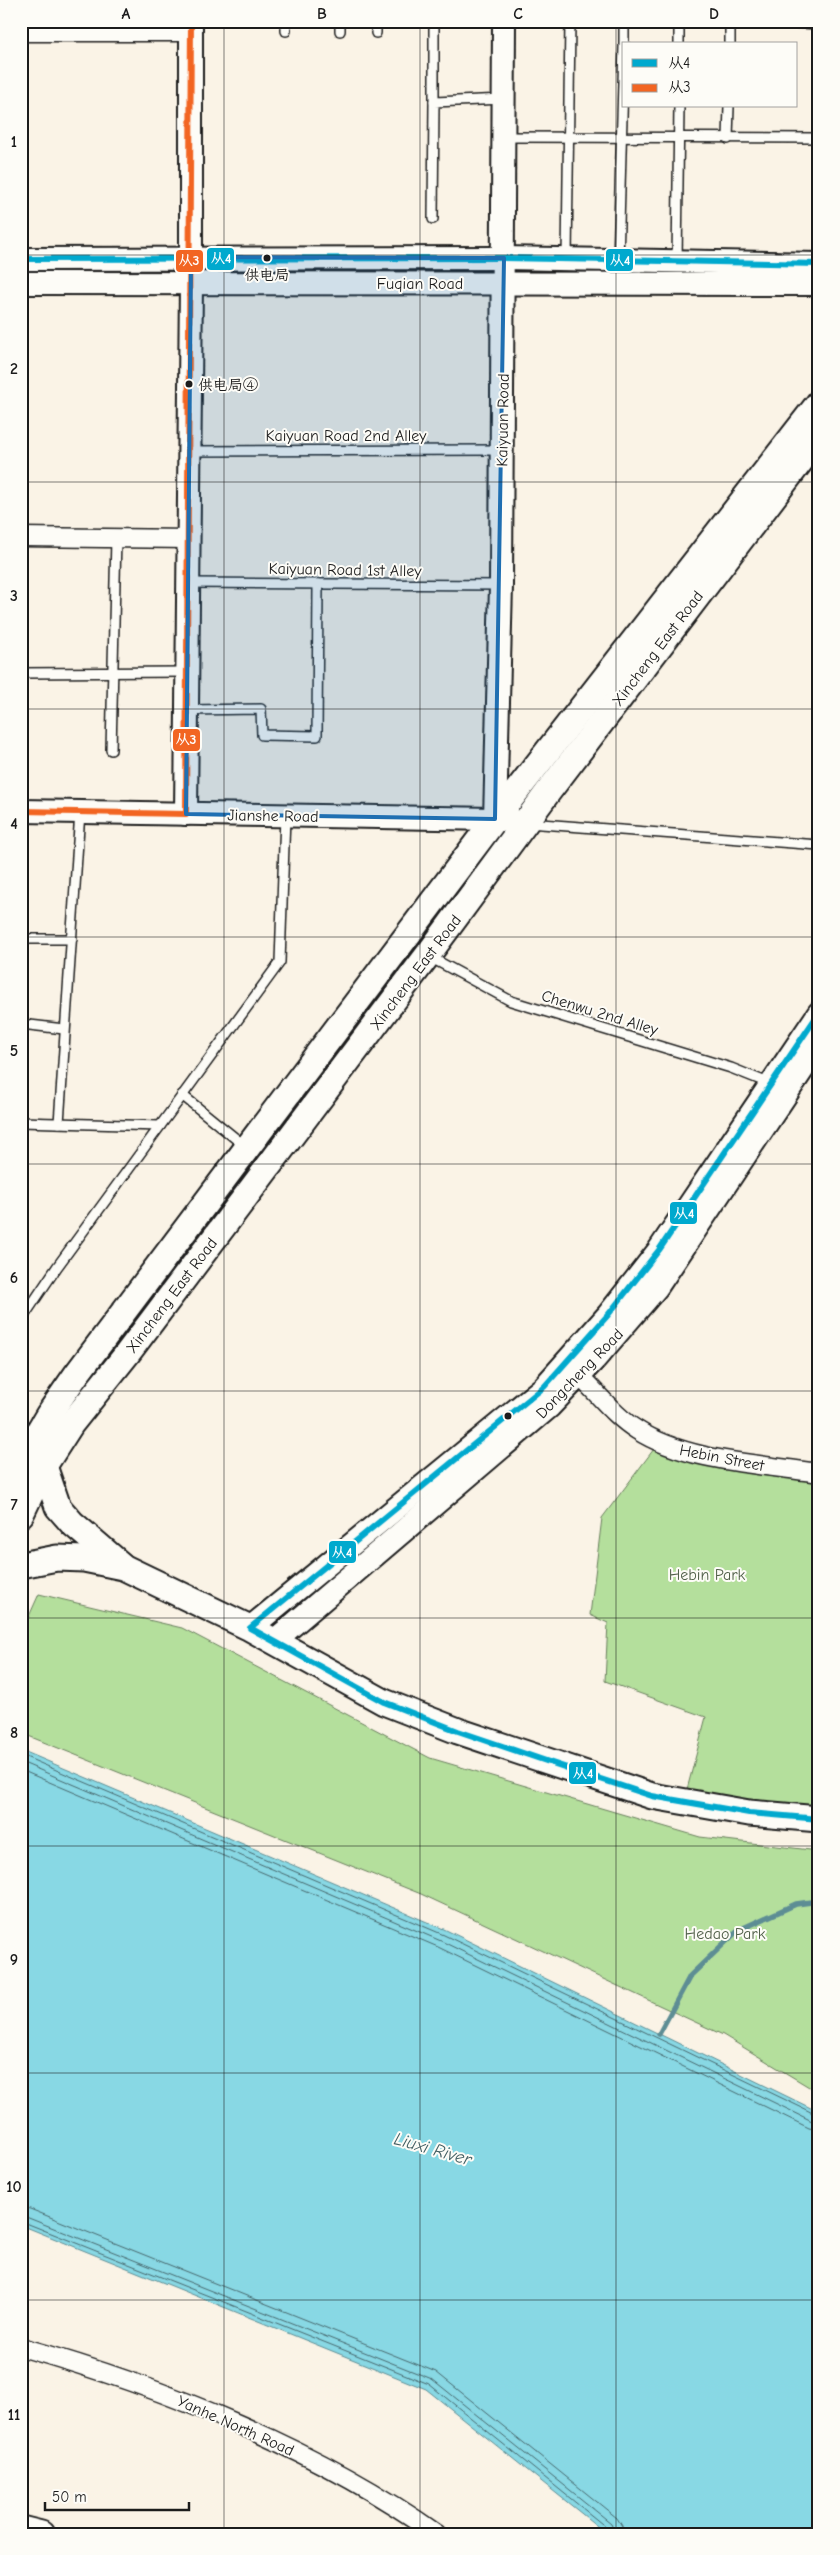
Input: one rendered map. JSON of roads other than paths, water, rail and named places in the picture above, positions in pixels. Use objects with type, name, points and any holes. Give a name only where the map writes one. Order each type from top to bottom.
[{"type":"main road","name":"Xincheng East Road","points":[[21,1514],[33,1464],[27,1442],[495,819],[819,403]]},
{"type":"main road","name":"Xincheng East Road","points":[[33,1464],[71,1424],[127,1354],[526,822],[819,436]]},
{"type":"main road","points":[[33,1464],[58,1507],[72,1523],[123,1567]]},
{"type":"main road","points":[[21,1565],[57,1558],[84,1559],[123,1567],[250,1628],[384,1702],[458,1731],[652,1796],[749,1813],[819,1819]]},
{"type":"main road","points":[[21,2529],[41,2534]]},
{"type":"street","name":"Kaiyuan Road","points":[[495,819],[502,585],[504,21]]},
{"type":"street","points":[[21,32],[60,27],[191,26],[192,282],[186,814]]},
{"type":"street","name":"Fuqian Road","points":[[21,259],[191,257],[504,258],[819,264]]},
{"type":"street","name":"Fuqian Road","points":[[21,283],[819,284]]},
{"type":"street","points":[[21,537],[189,539]]},
{"type":"street","name":"Jianshe Road","points":[[21,811],[495,819],[526,822]]},
{"type":"street","name":"Dongcheng Road","points":[[274,1641],[550,1406],[608,1315],[659,1250],[819,1013]]},
{"type":"street","name":"Dongcheng Road","points":[[250,1628],[544,1387],[572,1369],[657,1287],[819,1046]]},
{"type":"street","name":"Hebin Street","points":[[572,1369],[612,1410],[638,1430],[676,1449],[819,1473]]},
{"type":"street","name":"Yanhe North Road","points":[[21,2347],[172,2396],[258,2434],[372,2492],[437,2534]]},
{"type":"lane","points":[[286,21],[286,31]]},
{"type":"lane","points":[[340,21],[340,31]]},
{"type":"lane","points":[[376,21],[376,33]]},
{"type":"lane","points":[[434,21],[434,219]]},
{"type":"lane","points":[[568,259],[570,21]]},
{"type":"lane","points":[[624,21],[624,42]]},
{"type":"lane","points":[[679,21],[679,42]]},
{"type":"lane","points":[[730,21],[730,42]]},
{"type":"lane","points":[[742,21],[819,24]]},
{"type":"lane","points":[[434,102],[504,99]]},
{"type":"lane","points":[[618,260],[623,108]]},
{"type":"lane","points":[[677,261],[679,108]]},
{"type":"lane","points":[[728,139],[729,108]]},
{"type":"lane","points":[[504,137],[819,138]]},
{"type":"lane","name":"Kaiyuan Road 2nd Alley","points":[[190,451],[502,450]]},
{"type":"lane","points":[[111,750],[116,538]]},
{"type":"lane","name":"Kaiyuan Road 1st Alley","points":[[188,582],[502,585]]},
{"type":"lane","points":[[187,710],[261,710],[262,735],[316,736],[318,584]]},
{"type":"lane","points":[[21,673],[187,672]]},
{"type":"lane","points":[[59,1122],[80,812]]},
{"type":"lane","points":[[21,1309],[26,1313],[280,962],[285,815]]},
{"type":"lane","points":[[526,822],[819,845]]},
{"type":"lane","points":[[21,939],[72,938]]},
{"type":"lane","name":"Chenwu 2nd Alley","points":[[427,956],[511,1001],[731,1068],[771,1084]]},
{"type":"lane","points":[[21,1024],[64,1029]]},
{"type":"lane","points":[[182,1095],[247,1148]]},
{"type":"lane","points":[[21,1122],[160,1126]]},
{"type":"water","name":"Liuxi River","points":[[21,1750],[446,1930],[819,2112],[819,2534],[607,2534],[426,2389],[21,2225]]},
{"type":"waterway","points":[[659,2034],[690,1976],[737,1931],[796,1904],[819,1901]]},
{"type":"place","name":"供电局","points":[[267,258]]},
{"type":"place","name":"供电局④","points":[[189,384]]},
{"type":"park label","name":"Hebin Park","points":[[707,1574]]},
{"type":"park label","name":"Hedao Park","points":[[725,1933]]}]
